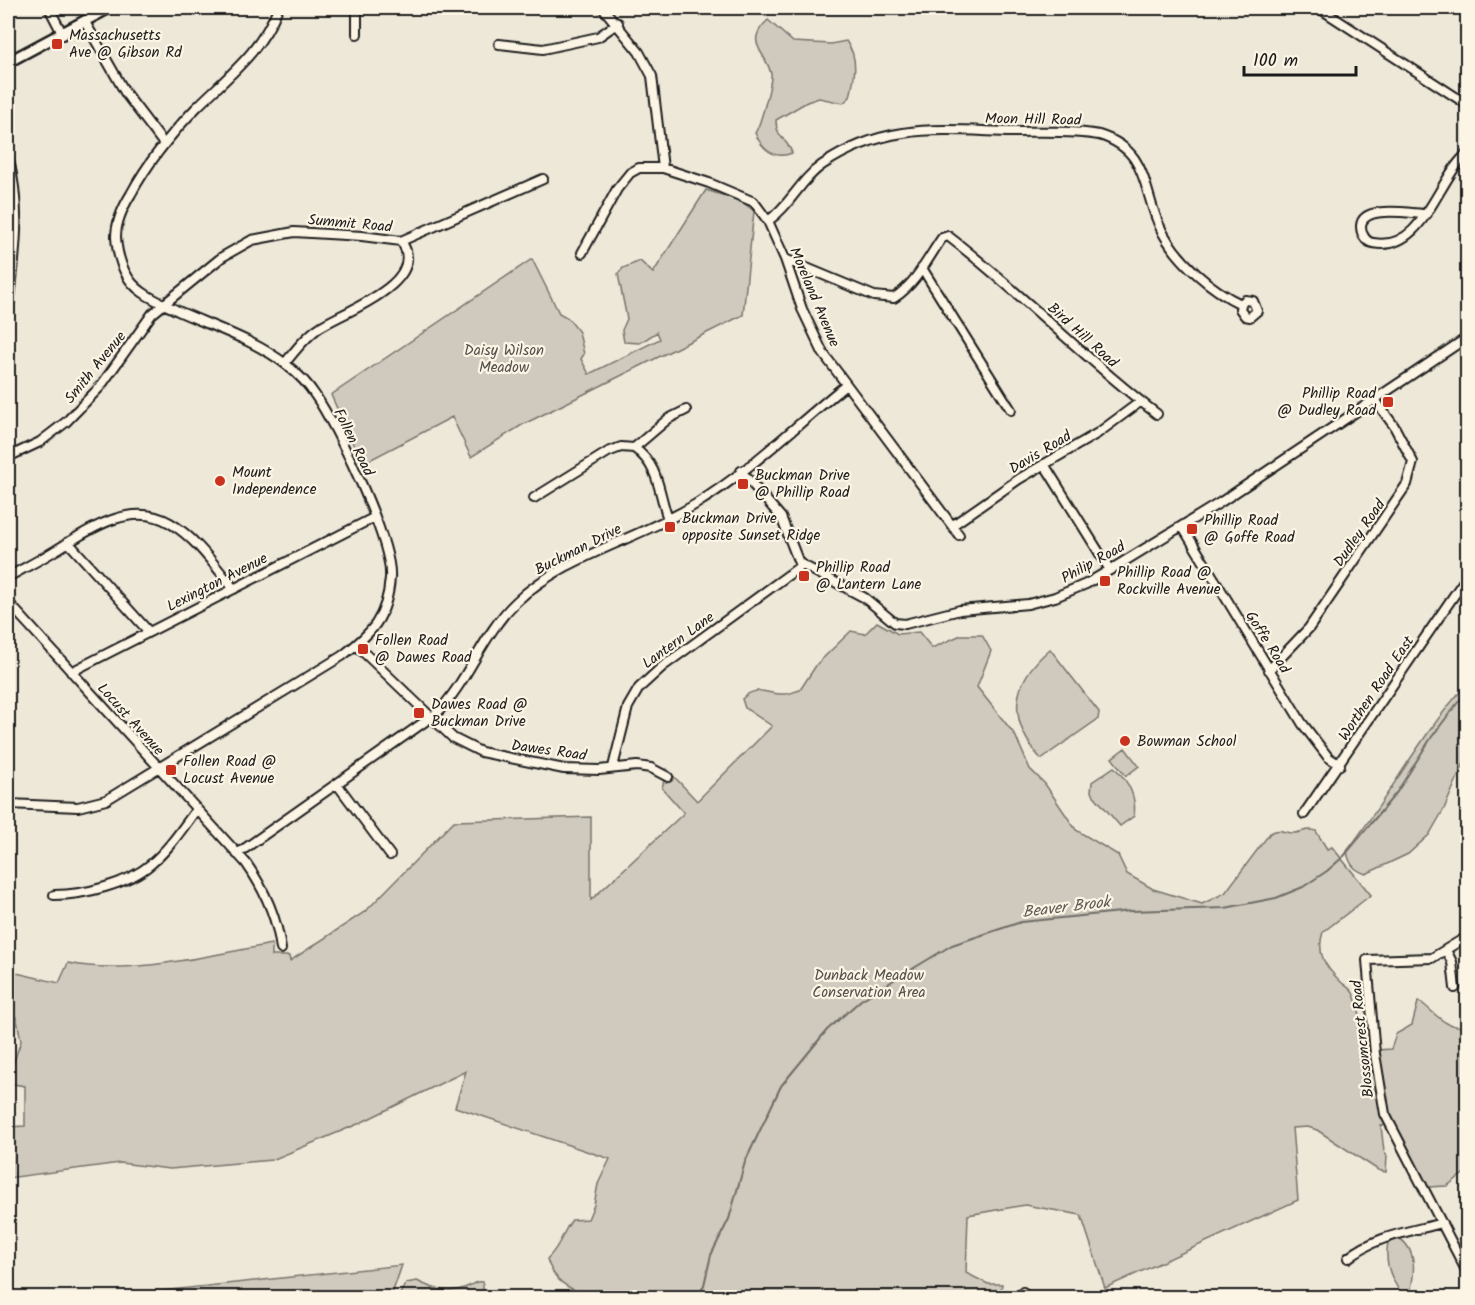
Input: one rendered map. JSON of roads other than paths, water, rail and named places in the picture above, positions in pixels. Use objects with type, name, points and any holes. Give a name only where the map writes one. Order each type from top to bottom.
[{"type":"main road","points":[[8,62],[109,8]]},
{"type":"street","points":[[49,8],[63,34]]},
{"type":"street","name":"Follen Road","points":[[8,804],[57,807],[87,805],[106,800],[299,683],[356,645],[370,634],[382,614],[390,578],[387,549],[375,517],[317,397],[305,381],[285,363],[152,298],[130,281],[119,259],[116,235],[122,211],[164,144],[252,55],[278,8]]},
{"type":"street","points":[[357,8],[357,34]]},
{"type":"street","points":[[582,253],[624,179],[639,168],[663,168],[652,76],[618,23],[603,8]]},
{"type":"street","points":[[1319,8],[1467,105]]},
{"type":"street","points":[[85,22],[126,94],[164,144]]},
{"type":"street","points":[[499,44],[543,49],[598,37],[618,23]]},
{"type":"street","name":"Moon Hill Road","points":[[768,221],[779,214],[820,167],[858,145],[894,133],[931,130],[1099,135],[1123,147],[1140,166],[1159,224],[1178,254],[1210,284],[1241,304]]},
{"type":"street","points":[[1427,214],[1380,211],[1366,215],[1361,222],[1361,230],[1365,240],[1372,243],[1384,243],[1410,232],[1427,214],[1449,171],[1467,153]]},
{"type":"street","points":[[8,155],[18,211],[17,245],[8,317]]},
{"type":"street","name":"Moreland Avenue","points":[[663,168],[747,197],[763,211],[785,259],[802,309],[820,348],[959,535]]},
{"type":"street","name":"Summit Road","points":[[164,304],[222,257],[252,240],[294,232],[322,232],[401,241],[543,179]]},
{"type":"street","name":"Bird Hill Road","points":[[922,268],[942,238],[948,236],[994,272],[1102,372],[1157,414]]},
{"type":"street","points":[[285,363],[317,329],[391,286],[406,265],[408,255],[401,241]]},
{"type":"street","points":[[785,259],[828,279],[885,299],[894,298],[902,293],[922,268],[1011,410]]},
{"type":"street","name":"Smith Avenue","points":[[8,457],[40,442],[66,423],[100,387],[152,314],[164,304]]},
{"type":"street","name":"Philip Road","points":[[802,565],[865,598],[895,623],[905,624],[960,610],[1028,604],[1055,597],[1086,584],[1182,526],[1467,338]]},
{"type":"street","name":"Buckman Drive","points":[[237,854],[431,717],[462,684],[503,617],[528,591],[561,569],[697,504],[846,385]]},
{"type":"street","name":"Dudley Road","points":[[1269,670],[1309,628],[1407,484],[1413,462],[1394,426],[1375,400]]},
{"type":"street","name":"Davis Road","points":[[952,525],[1044,464],[1098,433],[1140,402]]},
{"type":"street","points":[[634,448],[668,419],[686,410]]},
{"type":"street","points":[[534,498],[608,452],[621,447],[634,448],[646,457],[656,473],[668,519]]},
{"type":"street","points":[[1044,464],[1110,570]]},
{"type":"street","points":[[741,471],[781,516],[792,550],[802,565]]},
{"type":"street","points":[[8,577],[110,520],[151,515],[184,532],[234,589]]},
{"type":"street","name":"Lexington Avenue","points":[[71,672],[375,517]]},
{"type":"street","name":"Goffe Road","points":[[1182,526],[1269,670],[1317,743],[1340,765]]},
{"type":"street","points":[[68,542],[149,632]]},
{"type":"street","name":"Lantern Lane","points":[[613,767],[628,707],[639,688],[662,667],[802,565]]},
{"type":"street","name":"Worthen Road East","points":[[1304,814],[1340,765],[1467,575]]},
{"type":"street","name":"Locust Avenue","points":[[8,602],[256,877],[278,924],[281,950]]},
{"type":"street","name":"Dawes Road","points":[[356,645],[453,738],[481,752],[564,769],[637,766],[651,768],[668,777]]},
{"type":"street","points":[[337,784],[390,855]]},
{"type":"street","points":[[54,895],[69,895],[138,873],[151,865],[167,848],[196,810]]},
{"type":"street","points":[[1455,988],[1452,962],[1447,951],[1467,936]]},
{"type":"street","name":"Blossomcrest Road","points":[[1447,951],[1432,958],[1416,960],[1367,960],[1375,1054],[1385,1114],[1467,1274]]},
{"type":"street","points":[[1348,1258],[1363,1246],[1380,1239],[1442,1223]]},
{"type":"waterway","name":"Beaver Brook","points":[[697,1298],[704,1285],[711,1255],[729,1219],[745,1162],[781,1086],[827,1030],[861,1000],[952,945],[1021,922],[1131,911],[1225,908],[1276,898],[1303,887],[1344,856],[1397,792],[1431,738],[1468,689]]},
{"type":"place","name":"Massachusetts Ave @ Gibson Rd","points":[[57,44]]},
{"type":"place","name":"Phillip Road @ Dudley Road","points":[[1388,402]]},
{"type":"place","name":"Mount Independence","points":[[220,481]]},
{"type":"place","name":"Buckman Drive @ Phillip Road","points":[[743,484]]},
{"type":"place","name":"Buckman Drive opposite Sunset Ridge","points":[[670,527]]},
{"type":"place","name":"Phillip Road @ Goffe Road","points":[[1192,529]]},
{"type":"place","name":"Phillip Road @ Lantern Lane","points":[[804,576]]},
{"type":"place","name":"Phillip Road @ Rockville Avenue","points":[[1105,581]]},
{"type":"place","name":"Follen Road @ Dawes Road","points":[[363,649]]},
{"type":"place","name":"Dawes Road @ Buckman Drive","points":[[419,713]]},
{"type":"place","name":"Bowman School","points":[[1125,741]]},
{"type":"place","name":"Follen Road @ Locust Avenue","points":[[171,770]]},
{"type":"park label","name":"Daisy Wilson Meadow","points":[[504,358]]},
{"type":"park label","name":"Dunback Meadow Conservation Area","points":[[869,984]]}]
